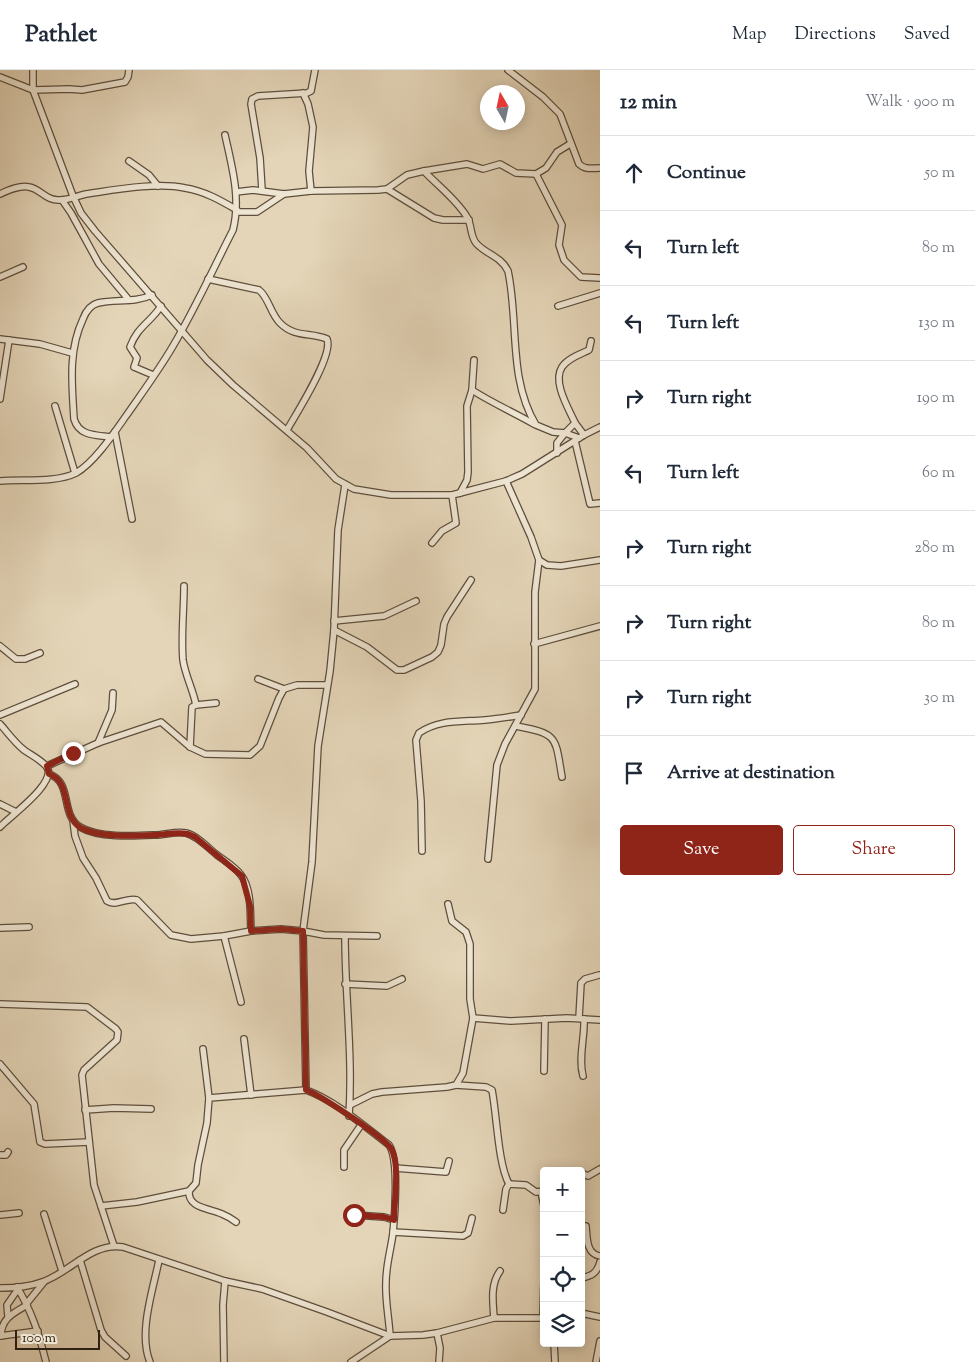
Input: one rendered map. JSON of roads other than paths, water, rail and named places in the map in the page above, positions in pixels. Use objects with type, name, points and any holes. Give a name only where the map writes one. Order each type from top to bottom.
[{"type":"street","points":[[33,70],[33,90],[72,196],[81,213],[207,360],[233,385],[307,448],[336,479],[354,489],[391,495],[452,495],[506,481],[522,474],[600,427]]},
{"type":"street","points":[[0,77],[33,90],[82,90],[119,85],[125,82],[128,77],[128,70]]},
{"type":"street","points":[[262,190],[260,158],[251,104],[252,99],[258,96],[310,91],[315,70]]},
{"type":"street","points":[[508,70],[543,97],[560,114],[579,164],[582,167],[600,168]]},
{"type":"street","points":[[303,92],[308,104],[313,127],[309,171],[311,191]]},
{"type":"street","points":[[0,481],[64,477],[84,467],[113,434],[153,376],[181,330],[233,230],[237,211],[236,192],[225,135]]},
{"type":"street","points":[[236,192],[262,190],[284,194],[311,191],[378,190],[387,188],[407,175],[467,164],[483,169],[500,164],[516,173],[536,174],[546,168],[557,152],[570,144]]},
{"type":"street","points":[[129,161],[149,175],[158,186]]},
{"type":"street","points":[[424,171],[461,208],[469,220],[474,240],[477,244],[501,260],[508,271],[521,391],[526,407],[536,425]]},
{"type":"street","points":[[536,174],[562,225],[560,245],[564,260],[581,277],[600,278]]},
{"type":"street","points":[[0,194],[27,186],[32,187],[48,198],[62,200],[72,196],[158,186],[176,187],[212,196],[237,211],[257,212],[284,194]]},
{"type":"street","points":[[387,188],[434,218],[469,220]]},
{"type":"street","points":[[62,200],[99,264],[129,300]]},
{"type":"street","points":[[0,277],[23,267]]},
{"type":"street","points":[[208,279],[259,290],[264,294],[279,322],[288,329],[299,334],[327,339],[327,349],[319,371],[309,393],[287,430]]},
{"type":"street","points":[[558,306],[600,292]]},
{"type":"street","points":[[113,434],[84,432],[79,430],[74,419],[72,353],[78,329],[91,306],[98,303],[146,298],[152,295]]},
{"type":"street","points":[[153,376],[134,367],[137,363],[137,358],[130,347],[136,333],[156,314],[161,306]]},
{"type":"street","points":[[0,339],[40,344],[72,353]]},
{"type":"street","points":[[0,399],[9,340]]},
{"type":"street","points":[[591,341],[589,350],[562,366],[560,381],[564,400],[575,423],[579,438],[589,502],[592,505],[600,503]]},
{"type":"street","points":[[460,493],[467,480],[468,472],[467,406],[472,390],[474,360]]},
{"type":"street","points":[[472,390],[481,397],[503,406],[536,425],[553,432],[565,433],[579,438]]},
{"type":"street","points":[[55,406],[75,473]]},
{"type":"street","points":[[556,453],[557,443],[575,423]]},
{"type":"street","points":[[113,434],[132,519]]},
{"type":"street","points":[[488,859],[495,774],[499,758],[535,689],[536,674],[534,644],[535,592],[539,560],[506,481]]},
{"type":"street","points":[[306,1090],[303,931],[312,862],[318,746],[334,630],[338,530],[346,485]]},
{"type":"street","points":[[432,543],[442,531],[456,523],[452,495]]},
{"type":"street","points":[[539,560],[546,565],[561,566],[600,560]]},
{"type":"street","points":[[334,630],[367,647],[396,670],[404,670],[432,657],[438,652],[447,617],[471,580]]},
{"type":"street","points":[[184,586],[183,659],[196,705]]},
{"type":"street","points":[[334,621],[384,616],[416,601]]},
{"type":"street","points":[[534,644],[600,626]]},
{"type":"street","points":[[0,646],[16,659],[25,659],[40,653]]},
{"type":"street","points":[[258,680],[284,688],[297,685],[327,685]]},
{"type":"street","points":[[0,715],[75,684]]},
{"type":"street","points":[[47,766],[98,743],[161,722],[190,747],[205,754],[250,755],[260,746],[284,688]]},
{"type":"street","points":[[98,743],[112,710],[113,693]]},
{"type":"street","points":[[190,747],[192,709],[196,705],[216,703]]},
{"type":"street","points":[[422,851],[421,801],[416,740],[419,732],[435,724],[520,715]]},
{"type":"street","points":[[0,724],[17,744],[47,766],[49,774],[48,780],[42,788],[0,827]]},
{"type":"street","points":[[516,726],[540,730],[553,738],[557,743],[562,777]]},
{"type":"street","points":[[49,774],[61,783],[82,858],[96,878],[107,901],[110,903],[130,899],[137,900],[171,935],[192,939],[281,929],[324,935],[376,936]]},
{"type":"street","points":[[0,804],[16,812]]},
{"type":"street","points":[[73,821],[79,827],[98,833],[156,835],[184,833],[195,837],[242,876],[249,901],[251,931]]},
{"type":"street","points":[[448,904],[452,921],[466,932],[469,937],[470,999],[473,1018],[463,1073],[456,1085]]},
{"type":"street","points":[[0,928],[29,927]]},
{"type":"street","points":[[224,936],[241,1002]]},
{"type":"street","points":[[346,936],[345,984],[349,1033],[349,1116]]},
{"type":"street","points":[[583,1076],[581,1059],[584,1037],[581,983],[585,979],[600,975]]},
{"type":"street","points":[[345,984],[387,986],[402,979]]},
{"type":"street","points":[[0,1004],[87,1007],[116,1028],[118,1032],[117,1040],[83,1073],[85,1110],[94,1186],[114,1246]]},
{"type":"street","points":[[473,1018],[511,1021],[582,1018],[600,1020]]},
{"type":"street","points":[[544,1071],[545,1019]]},
{"type":"street","points":[[244,1039],[251,1095]]},
{"type":"street","points":[[203,1049],[209,1098],[207,1123],[196,1183],[189,1191],[188,1197],[191,1201],[208,1211],[222,1213],[236,1222]]},
{"type":"street","points":[[0,1064],[34,1104],[40,1142],[45,1144],[89,1142]]},
{"type":"street","points":[[350,1105],[372,1094],[382,1092],[456,1085],[486,1087],[492,1090],[501,1153],[509,1184],[504,1198],[503,1210]]},
{"type":"street","points":[[209,1098],[306,1090],[318,1094],[389,1145],[393,1153],[395,1168],[394,1220],[386,1282],[390,1336]]},
{"type":"street","points":[[85,1110],[114,1108],[151,1109]]},
{"type":"street","points":[[344,1167],[344,1150],[361,1125]]},
{"type":"street","points":[[0,1154],[6,1155],[8,1152]]},
{"type":"street","points":[[395,1168],[446,1172],[449,1161]]},
{"type":"street","points":[[585,1175],[588,1176],[600,1169]]},
{"type":"street","points":[[509,1184],[526,1185],[536,1192],[540,1192]]},
{"type":"street","points":[[101,1206],[115,1206],[189,1191]]},
{"type":"street","points":[[0,1215],[20,1213]]},
{"type":"street","points":[[44,1214],[62,1272]]},
{"type":"street","points":[[354,1215],[384,1217],[394,1220]]},
{"type":"street","points":[[393,1232],[463,1236],[468,1233],[472,1218]]},
{"type":"street","points":[[586,1226],[590,1251],[600,1256]]},
{"type":"street","points":[[0,1288],[17,1288],[44,1282],[102,1248],[114,1246],[123,1247],[225,1281],[262,1289],[390,1336],[415,1336],[437,1333],[494,1318],[540,1318]]},
{"type":"street","points":[[80,1260],[101,1330],[105,1337],[126,1356]]},
{"type":"street","points":[[150,1362],[145,1345],[159,1260]]},
{"type":"street","points":[[585,1277],[599,1271],[600,1262]]},
{"type":"street","points":[[494,1318],[493,1288],[500,1271]]},
{"type":"street","points":[[224,1362],[223,1306],[225,1281]]},
{"type":"street","points":[[38,1331],[0,1336],[2,1324],[8,1317],[27,1304],[44,1282]]},
{"type":"street","points":[[17,1288],[27,1304],[38,1331],[46,1362]]},
{"type":"street","points":[[8,1317],[7,1305],[17,1288]]},
{"type":"street","points":[[585,1314],[600,1317]]},
{"type":"street","points":[[437,1333],[440,1348],[439,1362]]},
{"type":"street","points":[[351,1362],[390,1336]]},
{"type":"street","points":[[596,1362],[600,1341]]},
{"type":"street","points":[[554,1347],[555,1362]]}]
